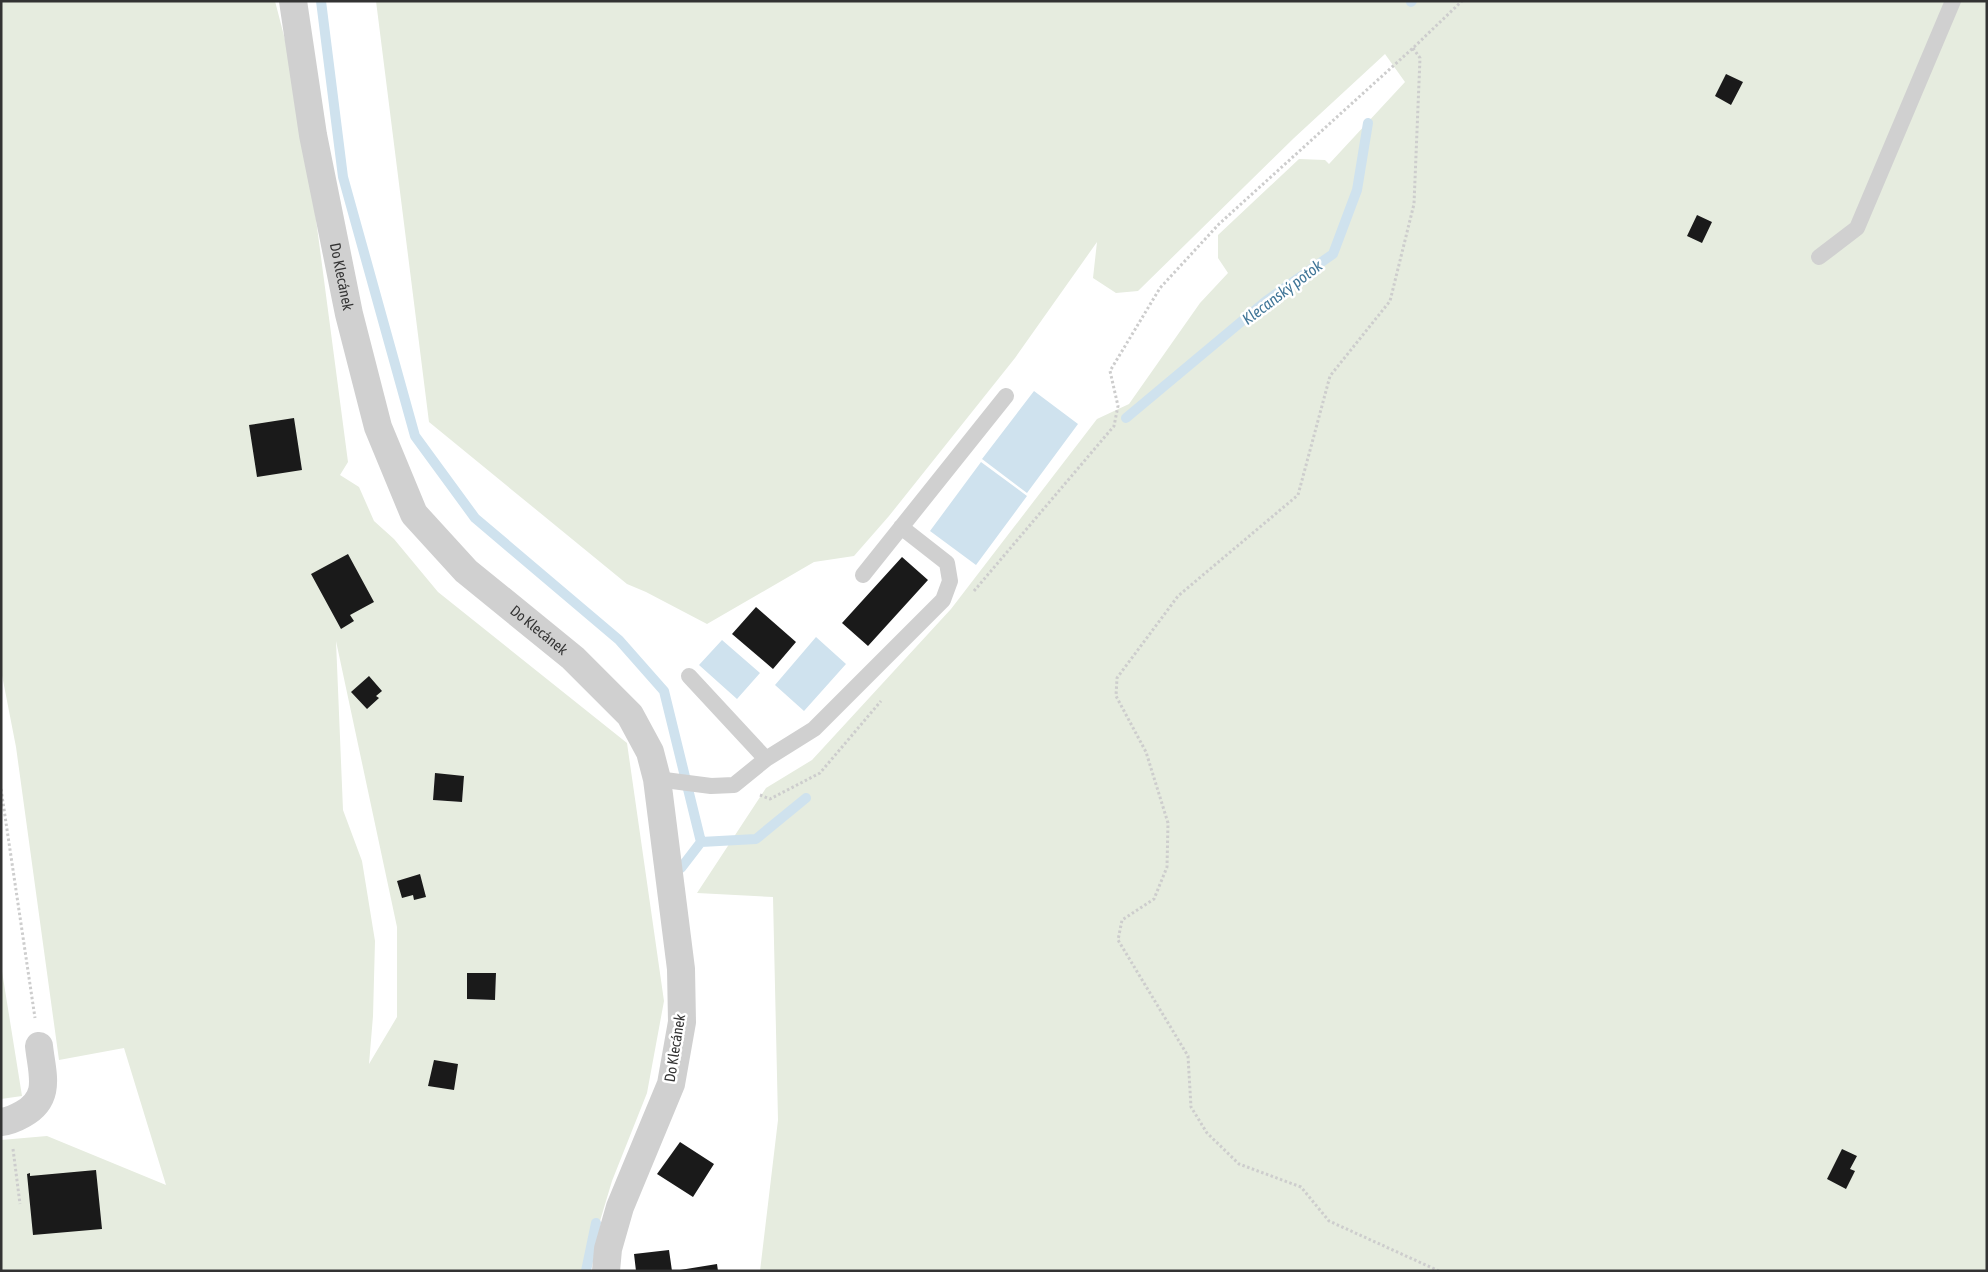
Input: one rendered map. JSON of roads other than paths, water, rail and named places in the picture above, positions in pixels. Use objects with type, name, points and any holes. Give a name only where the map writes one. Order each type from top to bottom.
[{"type":"street","name":"Do Klecánek","points":[[293,1],[313,136],[349,314],[378,427],[414,514],[466,571],[573,658],[630,715],[650,752],[656,779],[681,969],[682,1022],[671,1084],[620,1207],[608,1249],[606,1271]]},
{"type":"street","points":[[5,1122],[36,1107],[44,1088],[39,1046]]},
{"type":"lane","points":[[1819,257],[1857,228],[1953,1]]},
{"type":"lane","points":[[863,575],[1006,396]]},
{"type":"lane","points":[[656,779],[711,786],[734,785],[766,759],[814,729],[942,600],[950,581],[947,563],[901,527]]},
{"type":"lane","points":[[689,676],[766,759]]},
{"type":"water","points":[[1034,391],[1078,424],[1027,493],[982,459]]},
{"type":"water","points":[[981,462],[1027,496],[976,565],[930,531]]},
{"type":"water","points":[[816,637],[846,664],[804,711],[775,685]]},
{"type":"water","points":[[722,640],[760,673],[737,699],[699,665]]},
{"type":"waterway","points":[[321,1],[343,177],[415,436],[475,518],[619,640],[664,691],[701,842]]},
{"type":"waterway","name":"Klecanský potok","points":[[1126,418],[1266,301],[1333,254],[1357,190],[1368,123]]},
{"type":"waterway","name":"Klecanský potok","points":[[681,868],[701,842],[756,839],[806,798]]},
{"type":"waterway","name":"Klecanský potok","points":[[586,1271],[596,1223]]}]
